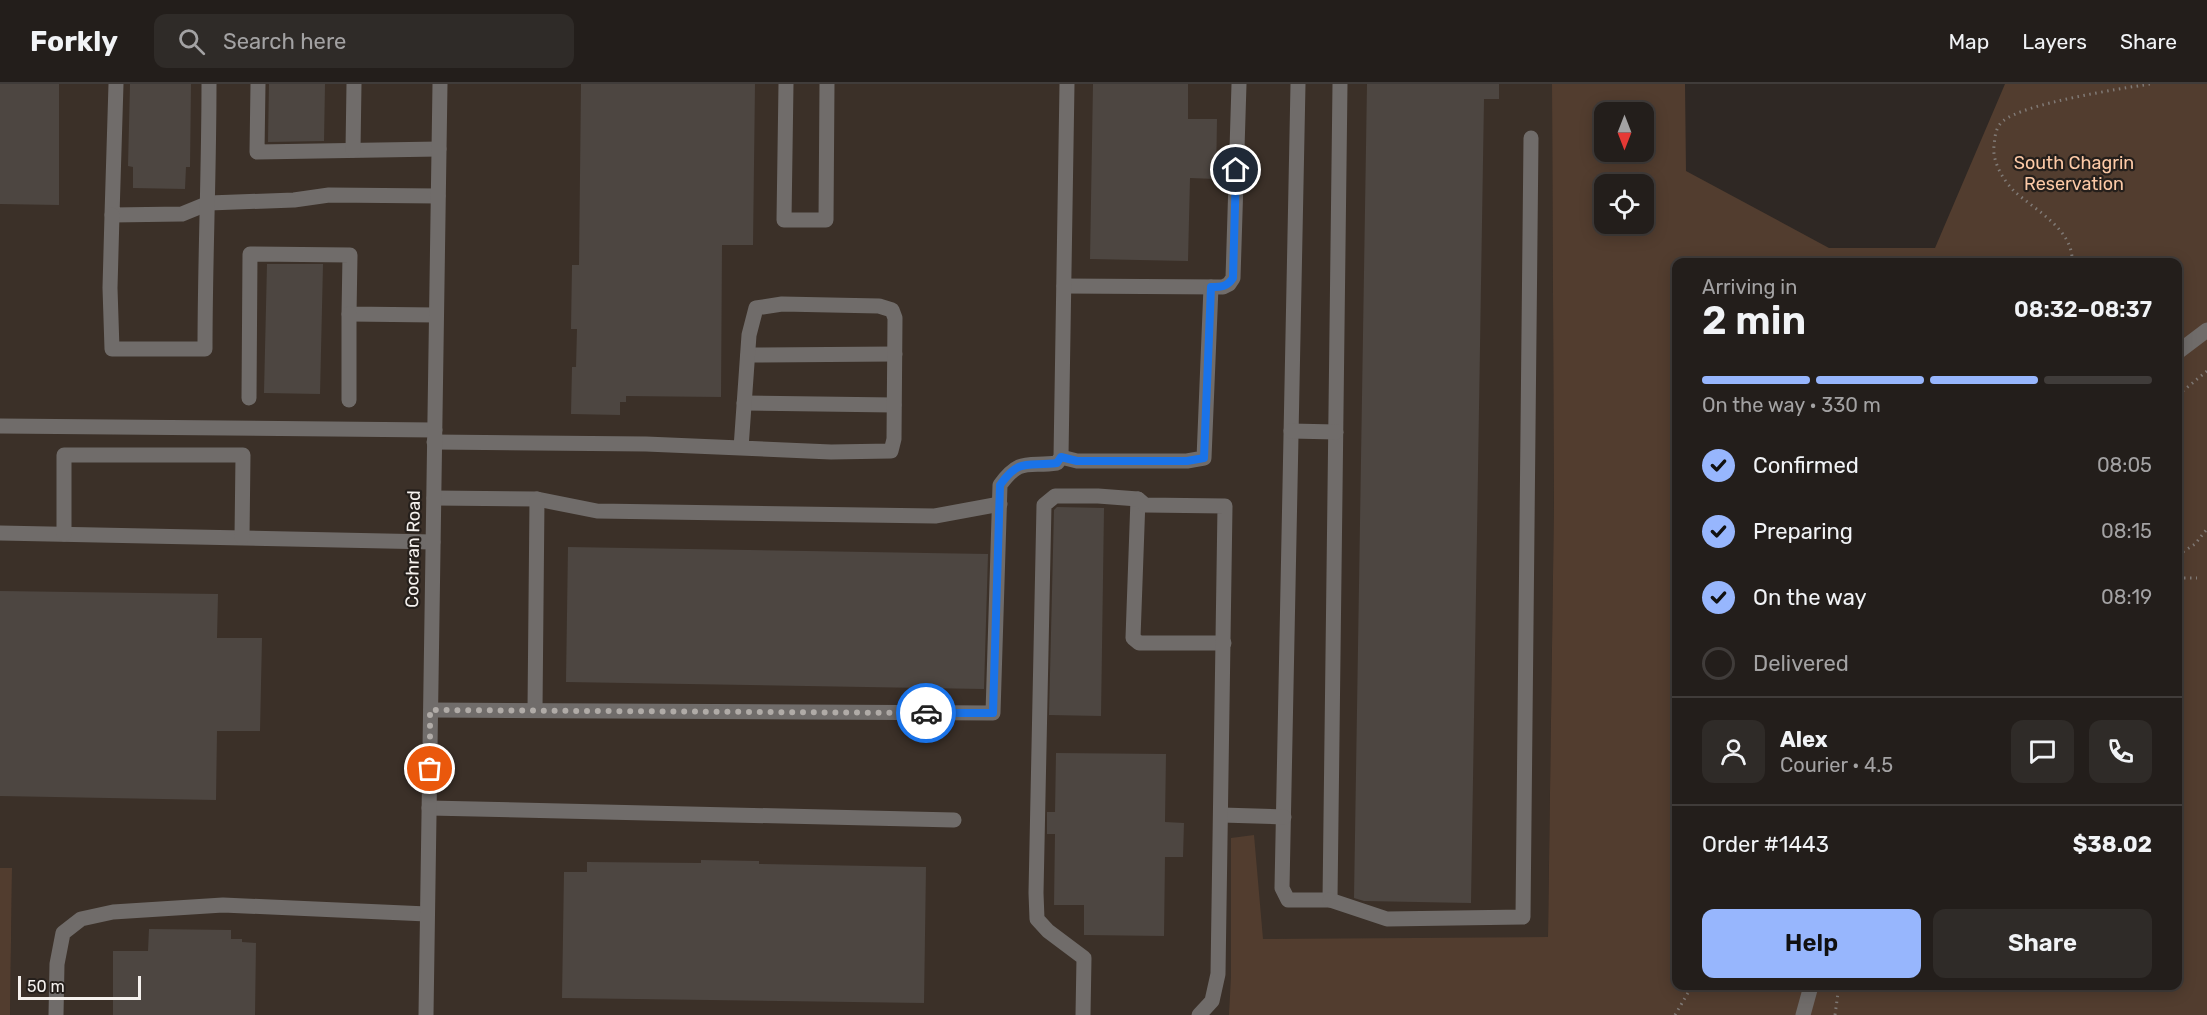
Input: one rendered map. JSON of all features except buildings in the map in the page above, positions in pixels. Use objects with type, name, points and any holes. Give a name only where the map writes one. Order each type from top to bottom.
[{"type":"street","points":[[116,84],[110,288],[112,349],[205,349],[209,84]]},
{"type":"street","points":[[258,84],[257,152],[439,148]]},
{"type":"street","points":[[353,150],[354,84]]},
{"type":"street","name":"Cochran Road","points":[[426,1015],[440,84]]},
{"type":"street","points":[[786,84],[784,220],[825,220],[827,84]]},
{"type":"street","points":[[430,710],[993,713],[1000,485],[1011,470],[1023,464],[1057,463],[1061,457],[1067,84]]},
{"type":"street","points":[[1064,286],[1223,287],[1229,284],[1233,278],[1239,84]]},
{"type":"street","points":[[1298,84],[1282,888],[1288,900],[1330,900],[1387,919],[1523,916],[1531,138]]},
{"type":"street","points":[[1330,900],[1340,84]]},
{"type":"street","points":[[112,215],[182,214],[209,203],[294,200],[329,195],[438,196]]},
{"type":"street","points":[[249,398],[250,254],[350,255],[348,400]]},
{"type":"street","points":[[1061,457],[1077,461],[1187,461],[1204,458],[1211,287]]},
{"type":"street","points":[[0,426],[435,436],[831,452],[891,451],[894,439],[895,354],[895,318],[892,310],[879,306],[782,304],[756,308],[749,334],[741,448]]},
{"type":"street","points":[[349,314],[436,315]]},
{"type":"street","points":[[2182,349],[2207,330]]},
{"type":"street","points":[[748,355],[895,354]]},
{"type":"street","points":[[744,403],[894,405]]},
{"type":"street","points":[[1291,431],[1336,432]]},
{"type":"street","points":[[64,534],[64,455],[243,455],[243,537]]},
{"type":"street","points":[[1083,1015],[1084,958],[1048,932],[1037,919],[1044,505],[1055,496],[1138,499],[1145,505],[1225,506],[1218,974],[1212,1001],[1199,1015]]},
{"type":"street","points":[[434,498],[537,499],[597,511],[935,516],[1000,504]]},
{"type":"street","points":[[534,710],[537,499]]},
{"type":"street","points":[[1138,499],[1133,638],[1139,643],[1224,643]]},
{"type":"street","points":[[0,533],[433,542]]},
{"type":"street","points":[[429,808],[954,820]]},
{"type":"street","points":[[1221,816],[1284,817]]},
{"type":"street","points":[[56,1015],[57,964],[63,933],[81,919],[113,912],[223,904],[428,914]]},
{"type":"street","points":[[1803,1015],[1810,990]]},
{"type":"path","points":[[2072,258],[2073,252],[2055,224],[2012,189],[1993,158],[1996,130],[2004,121],[2030,109],[2111,90],[2150,84]]},
{"type":"path","points":[[2182,392],[2207,371]]},
{"type":"path","points":[[2182,552],[2195,544],[2207,529]]},
{"type":"path","points":[[2182,578],[2197,578]]},
{"type":"path","points":[[1676,1015],[1690,990]]},
{"type":"path","points":[[1835,1015],[1838,990]]},
{"type":"shaded area","points":[[0,84],[1552,84],[1554,503],[1547,1004],[1487,1015],[10,1015],[12,869],[0,868]]},
{"type":"green space","name":"South Chagrin Reservation","points":[[1552,84],[1685,84],[1686,171],[1829,248],[1935,248],[2005,84],[2207,84],[2207,1015],[1229,1015],[1231,838],[1254,835],[1263,939],[1548,937],[1554,503]]},
{"type":"green space","points":[[0,868],[12,868],[10,1015],[0,1015]]},
{"type":"way so far","points":[[430,769],[430,710],[926,713]]},
{"type":"route","points":[[926,713],[993,713],[1000,485],[1011,470],[1023,464],[1057,463],[1061,457],[1077,461],[1187,461],[1204,458],[1211,287],[1223,287],[1233,278],[1236,170]]}]
